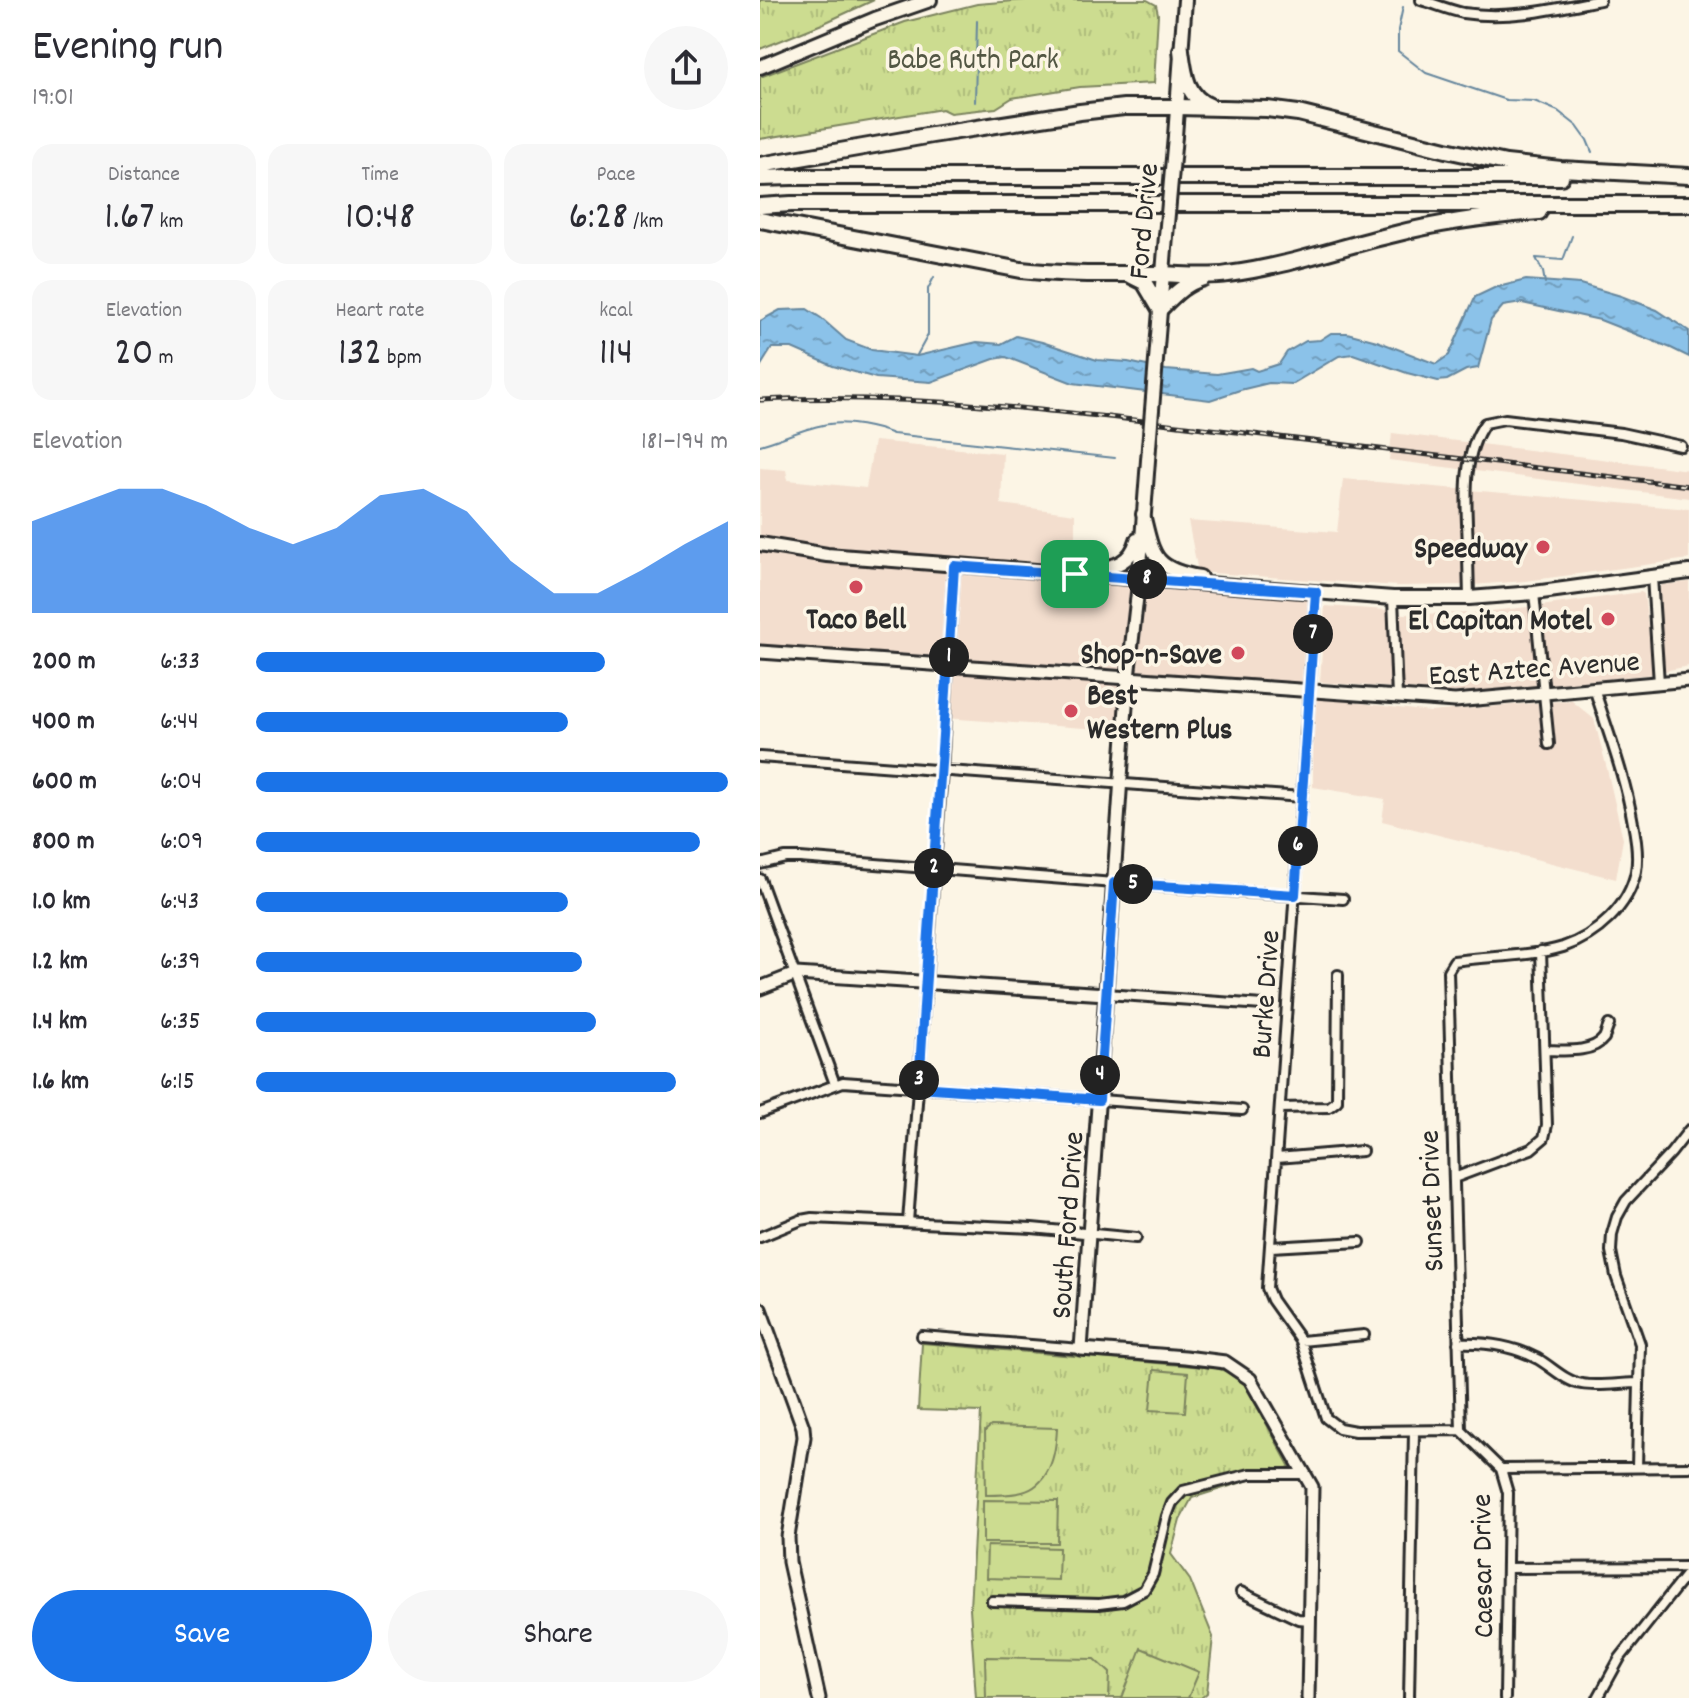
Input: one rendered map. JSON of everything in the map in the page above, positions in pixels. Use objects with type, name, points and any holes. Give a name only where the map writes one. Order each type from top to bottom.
[{"type":"highway","points":[[1181,50],[1183,72],[1191,92],[1204,104],[1219,108]]},
{"type":"highway","points":[[760,165],[1080,112],[1124,107],[1177,107],[1267,109],[1298,113],[1506,163],[1689,176]]},
{"type":"highway","points":[[760,178],[1689,176]]},
{"type":"highway","points":[[1160,316],[1175,294],[1193,281],[1278,265],[1437,224],[1491,216],[1655,204]]},
{"type":"highway","points":[[760,206],[1689,204]]},
{"type":"highway","points":[[760,220],[1021,270],[1058,274],[1227,275]]},
{"type":"highway","points":[[1113,274],[1135,276],[1144,282],[1160,316]]},
{"type":"main road","points":[[760,67],[875,19],[930,0]]},
{"type":"main road","name":"Ford Drive","points":[[1143,514],[1185,0]]},
{"type":"main road","points":[[1050,572],[1088,571],[1119,565],[1134,549],[1143,514]]},
{"type":"main road","points":[[1139,579],[1143,514]]},
{"type":"main road","points":[[1143,514],[1152,551],[1164,565],[1193,576],[1270,589]]},
{"type":"main road","points":[[760,544],[827,555],[954,566],[1393,598],[1469,598],[1534,593],[1689,572]]},
{"type":"main road","name":"South Ford Drive","points":[[1081,1349],[1128,678],[1139,579]]},
{"type":"main road","name":"East Aztec Avenue","points":[[760,652],[1455,701],[1689,680]]},
{"type":"main road","points":[[760,988],[796,974],[1106,994]]},
{"type":"main road","points":[[760,1309],[803,1427],[788,1537],[789,1562],[819,1698]]},
{"type":"main road","points":[[1081,1349],[1225,1362],[1250,1379],[1312,1487],[1308,1698]]},
{"type":"street","points":[[1421,0],[1460,12],[1503,15],[1600,0]]},
{"type":"street","points":[[1469,598],[1467,495],[1475,440],[1485,423],[1505,419],[1621,433],[1681,446]]},
{"type":"street","points":[[908,1222],[954,566]]},
{"type":"street","points":[[1652,577],[1659,683]]},
{"type":"street","name":"Burke Drive","points":[[1301,1341],[1267,1288],[1316,592]]},
{"type":"street","points":[[1534,593],[1549,744]]},
{"type":"street","points":[[1393,598],[1397,697]]},
{"type":"street","points":[[1454,1178],[1531,1149],[1544,1138],[1547,1125],[1541,951],[1576,942],[1603,924],[1624,900],[1636,870],[1637,852],[1625,782],[1594,688]]},
{"type":"street","points":[[760,757],[1302,797]]},
{"type":"street","points":[[760,864],[800,858],[1343,899]]},
{"type":"street","points":[[760,879],[835,1084]]},
{"type":"street","name":"Sunset Drive","points":[[1461,1430],[1448,971],[1454,961],[1541,951]]},
{"type":"street","points":[[1280,1108],[1329,1107],[1337,1101],[1338,975]]},
{"type":"street","points":[[1106,994],[1263,1005]]},
{"type":"street","points":[[1545,1050],[1584,1049],[1597,1044],[1604,1038],[1609,1025]]},
{"type":"street","points":[[760,1113],[843,1082],[1242,1110]]},
{"type":"street","points":[[1637,1467],[1640,1344],[1616,1276],[1611,1251],[1612,1234],[1626,1201],[1689,1130]]},
{"type":"street","points":[[1277,1158],[1362,1151]]},
{"type":"street","points":[[760,1237],[812,1218],[1032,1228],[1136,1238]]},
{"type":"street","points":[[1271,1247],[1360,1242]]},
{"type":"street","points":[[1364,1335],[1301,1341],[1326,1418],[1339,1428],[1355,1431],[1461,1430]]},
{"type":"street","points":[[922,1336],[1081,1349]]},
{"type":"street","points":[[1458,1343],[1479,1342],[1513,1348],[1581,1384],[1639,1383]]},
{"type":"street","name":"Caesar Drive","points":[[1461,1430],[1501,1469],[1508,1493],[1505,1698]]},
{"type":"street","points":[[1409,1698],[1414,1432]]},
{"type":"street","points":[[1501,1469],[1689,1467]]},
{"type":"street","points":[[992,1601],[1099,1604],[1123,1601],[1144,1590],[1153,1574],[1167,1516],[1172,1503],[1183,1491],[1250,1474],[1306,1474]]},
{"type":"street","points":[[1508,1568],[1689,1569]]},
{"type":"street","points":[[1598,1698],[1620,1658],[1689,1569]]},
{"type":"street","points":[[1241,1592],[1298,1619],[1310,1620]]},
{"type":"shaded area","points":[[1392,433],[1689,470],[1689,498],[1389,460]]},
{"type":"shaded area","points":[[874,441],[1003,453],[1001,504],[1075,514],[1075,574],[1316,592],[1309,691],[1129,678],[1126,731],[945,718],[948,666],[760,652],[760,468],[786,470],[788,480],[866,488]]},
{"type":"shaded area","points":[[1343,479],[1689,509],[1689,559],[1526,581],[1472,585],[1398,586],[1198,572],[1188,521],[1337,532]]},
{"type":"shaded area","points":[[1689,582],[1689,666],[1664,671],[1657,592],[1662,585]]},
{"type":"shaded area","points":[[1644,594],[1654,674],[1461,693],[1320,682],[1325,606],[1403,614],[1472,613]]},
{"type":"shaded area","points":[[1313,697],[1430,712],[1572,701],[1594,719],[1607,769],[1623,839],[1616,879],[1382,821],[1385,799],[1313,787]]},
{"type":"green space","points":[[760,0],[874,0],[760,49]]},
{"type":"green space","name":"Babe Ruth Park","points":[[1026,0],[1147,0],[1156,5],[1154,83],[1080,87],[1012,98],[996,108],[950,113],[942,109],[760,139],[760,77],[905,22],[977,4]]},
{"type":"green space","points":[[922,1343],[1216,1368],[1242,1379],[1290,1467],[1192,1498],[1180,1520],[1171,1554],[1190,1580],[1213,1637],[1207,1693],[1201,1698],[976,1698],[970,1608],[981,1412],[918,1410]]},
{"type":"green space","points":[[1154,1370],[1188,1373],[1185,1412],[1150,1410]]},
{"type":"green space","points":[[991,1426],[1057,1428],[1049,1469],[1037,1485],[1018,1493],[986,1495],[985,1431]]},
{"type":"green space","points":[[983,1500],[1058,1501],[1057,1543],[983,1543]]},
{"type":"green space","points":[[987,1546],[1059,1548],[1058,1580],[986,1578]]},
{"type":"green space","points":[[1141,1648],[1199,1672],[1188,1698],[1122,1698]]},
{"type":"green space","points":[[985,1657],[1095,1659],[1110,1673],[1109,1698],[986,1698]]},
{"type":"water","points":[[1526,280],[1580,284],[1657,310],[1689,331],[1689,357],[1600,320],[1522,303],[1503,306],[1491,320],[1478,368],[1438,381],[1353,354],[1339,356],[1292,384],[1269,383],[1210,400],[1073,383],[1006,357],[931,382],[876,378],[833,366],[792,348],[772,348],[760,367],[760,321],[780,310],[807,309],[846,340],[872,350],[917,356],[977,342],[1001,344],[1016,336],[1097,360],[1217,374],[1251,368],[1257,371],[1279,364],[1287,352],[1306,341],[1320,340],[1331,333],[1347,333],[1436,364],[1449,355],[1475,297],[1494,288]]},
{"type":"waterway","points":[[1403,7],[1398,51],[1426,73],[1506,100],[1534,101],[1558,111],[1577,126],[1592,152]]},
{"type":"waterway","points":[[975,102],[977,21]]},
{"type":"waterway","points":[[1545,283],[1536,258],[1563,260],[1572,236]]},
{"type":"waterway","points":[[917,355],[928,335],[928,289],[934,277]]},
{"type":"waterway","points":[[760,445],[811,428],[844,423],[893,434],[1115,458]]},
{"type":"railway","points":[[760,400],[880,399],[999,406],[1689,486]]},
{"type":"place","name":"Speedway","points":[[1543,547]]},
{"type":"place","name":"Taco Bell","points":[[856,587]]},
{"type":"place","name":"El Capitan Motel","points":[[1608,619]]},
{"type":"place","name":"Shop-n-Save","points":[[1238,653]]},
{"type":"place","name":"Best Western Plus","points":[[1071,711]]},
{"type":"route","points":[[954,566],[1075,574],[1316,592],[1295,895],[1114,883],[1099,1100],[919,1087],[954,566]]}]
